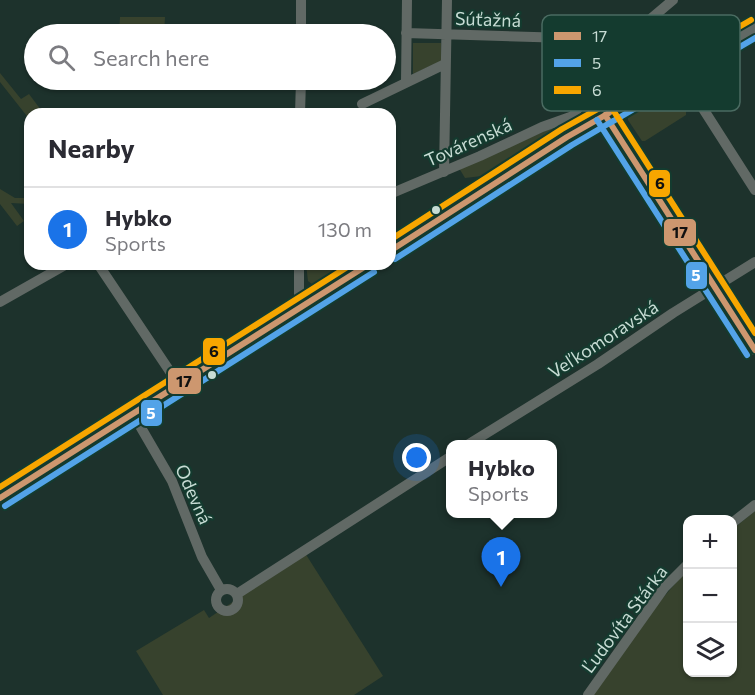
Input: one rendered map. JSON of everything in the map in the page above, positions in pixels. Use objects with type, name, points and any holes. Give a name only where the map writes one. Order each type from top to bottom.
[{"type":"street","points":[[301,24],[302,0]]},
{"type":"street","points":[[406,81],[407,0]]},
{"type":"street","points":[[444,172],[447,0]]},
{"type":"street","name":"Továrenská","points":[[656,15],[673,0]]},
{"type":"street","points":[[740,37],[755,29]]},
{"type":"street","name":"Súťažná","points":[[406,33],[542,37]]},
{"type":"street","points":[[396,86],[445,64]]},
{"type":"street","points":[[300,108],[301,90]]},
{"type":"street","points":[[362,104],[389,90]]},
{"type":"street","name":"Továrenská","points":[[396,192],[542,127],[573,117],[577,111]]},
{"type":"street","points":[[605,115],[612,111]]},
{"type":"street","points":[[705,111],[755,190]]},
{"type":"street","points":[[396,247],[609,112],[605,115]]},
{"type":"street","points":[[605,115],[755,350]]},
{"type":"street","points":[[560,121],[567,137]]},
{"type":"street","name":"Veľkomoravská","points":[[475,440],[755,262]]},
{"type":"street","points":[[1,300],[56,270]]},
{"type":"street","points":[[102,270],[179,385]]},
{"type":"street","points":[[299,270],[299,308]]},
{"type":"street","points":[[0,498],[359,270]]},
{"type":"street","name":"Odevná","points":[[133,414],[172,480],[202,557],[221,590]]},
{"type":"street","points":[[237,594],[446,460]]},
{"type":"street","points":[[737,519],[755,505]]},
{"type":"street","name":"Ľudovíta Stárka","points":[[588,695],[664,588],[683,568]]},
{"type":"street","points":[[228,588],[237,594],[239,600],[236,607],[230,611],[223,611],[217,606],[215,599],[221,590],[228,588]]},
{"type":"green space","points":[[120,17],[165,17],[165,24],[120,24]]},
{"type":"green space","points":[[413,43],[441,43],[441,61],[413,74]]},
{"type":"green space","points":[[0,73],[21,99],[29,94],[40,108],[24,108],[24,112],[0,82]]},
{"type":"green space","points":[[638,111],[686,111],[686,115],[645,141],[642,141],[628,117]]},
{"type":"green space","points":[[552,128],[556,134],[486,178],[482,176],[465,178],[459,168]]},
{"type":"green space","points":[[0,189],[15,198],[24,198],[24,204],[11,203],[24,221],[17,226],[0,204]]},
{"type":"green space","points":[[307,270],[341,270],[316,287],[308,281]]},
{"type":"green space","points":[[755,511],[755,695],[593,695],[642,622],[683,575],[683,677],[737,677],[737,526]]},
{"type":"green space","points":[[305,553],[383,676],[354,695],[163,695],[136,651],[204,610],[209,618]]},
{"type":"transit line","name":"6","points":[[740,26],[751,20]]},
{"type":"transit line","name":"5","points":[[740,47],[755,38]]},
{"type":"transit line","name":"6","points":[[396,236],[562,129],[594,111]]},
{"type":"transit line","name":"6","points":[[614,111],[755,333]]},
{"type":"transit line","name":"5","points":[[610,123],[630,111]]},
{"type":"transit line","name":"17","points":[[396,247],[567,137],[609,113]]},
{"type":"transit line","name":"17","points":[[605,115],[755,350]]},
{"type":"transit line","name":"5","points":[[597,120],[747,355]]},
{"type":"transit line","name":"5","points":[[396,258],[613,121]]},
{"type":"transit line","name":"6","points":[[0,487],[343,270]]},
{"type":"transit line","name":"17","points":[[0,498],[360,270]]},
{"type":"transit line","name":"5","points":[[5,506],[374,272]]},
{"type":"place","name":"Hybko","points":[[501,587]]}]
